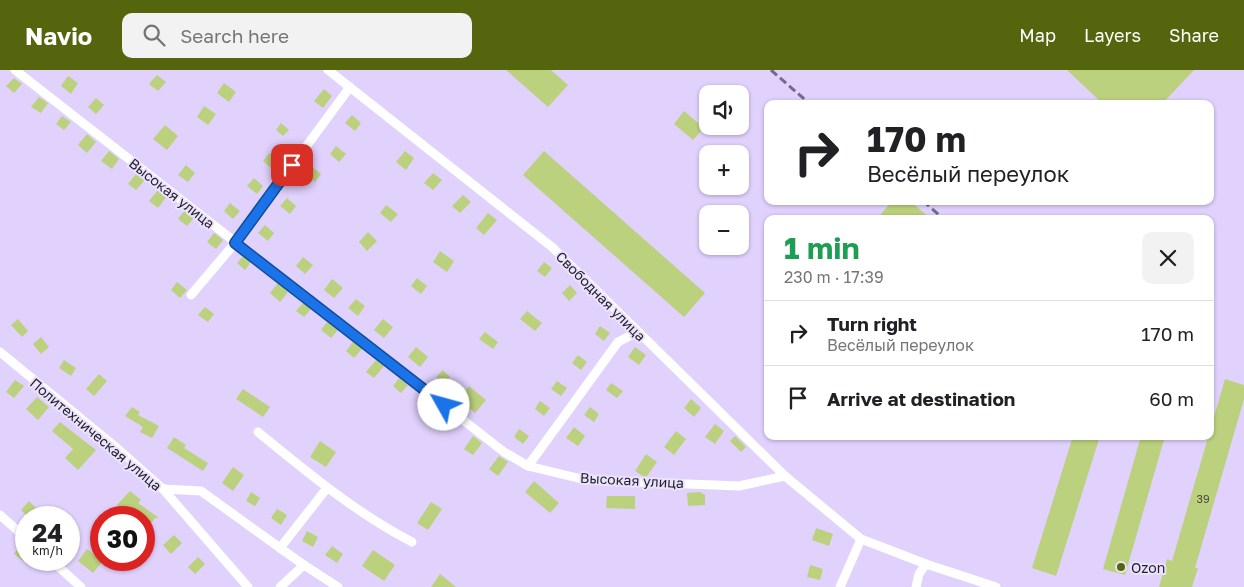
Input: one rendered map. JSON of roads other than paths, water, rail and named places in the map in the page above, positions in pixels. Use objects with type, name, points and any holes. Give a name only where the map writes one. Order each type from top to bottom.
[{"type":"street","name":"Высокая улица","points":[[16,70],[504,452],[528,466],[586,480],[739,486],[785,476]]},
{"type":"street","name":"Свободная улица","points":[[328,70],[552,247],[785,476],[861,539],[926,564],[996,587]]},
{"type":"street","points":[[191,296],[235,243],[350,88]]},
{"type":"street","points":[[528,466],[618,342],[637,332]]},
{"type":"street","name":"Политехническая улица","points":[[0,352],[118,449],[163,490],[248,587]]},
{"type":"street","points":[[258,432],[327,488],[393,532],[412,542]]},
{"type":"street","points":[[280,548],[327,488]]},
{"type":"street","points":[[163,490],[201,491],[338,587]]},
{"type":"street","points":[[0,514],[15,528]]},
{"type":"street","points":[[840,587],[861,539]]},
{"type":"street","points":[[916,587],[920,574],[926,564]]},
{"type":"street","points":[[280,587],[304,565]]},
{"type":"street","points":[[63,571],[81,587]]},
{"type":"railway","points":[[771,70],[805,100]]},
{"type":"railway","points":[[928,205],[939,215]]},
{"type":"place","name":"Ozon","points":[[1121,567]]}]
